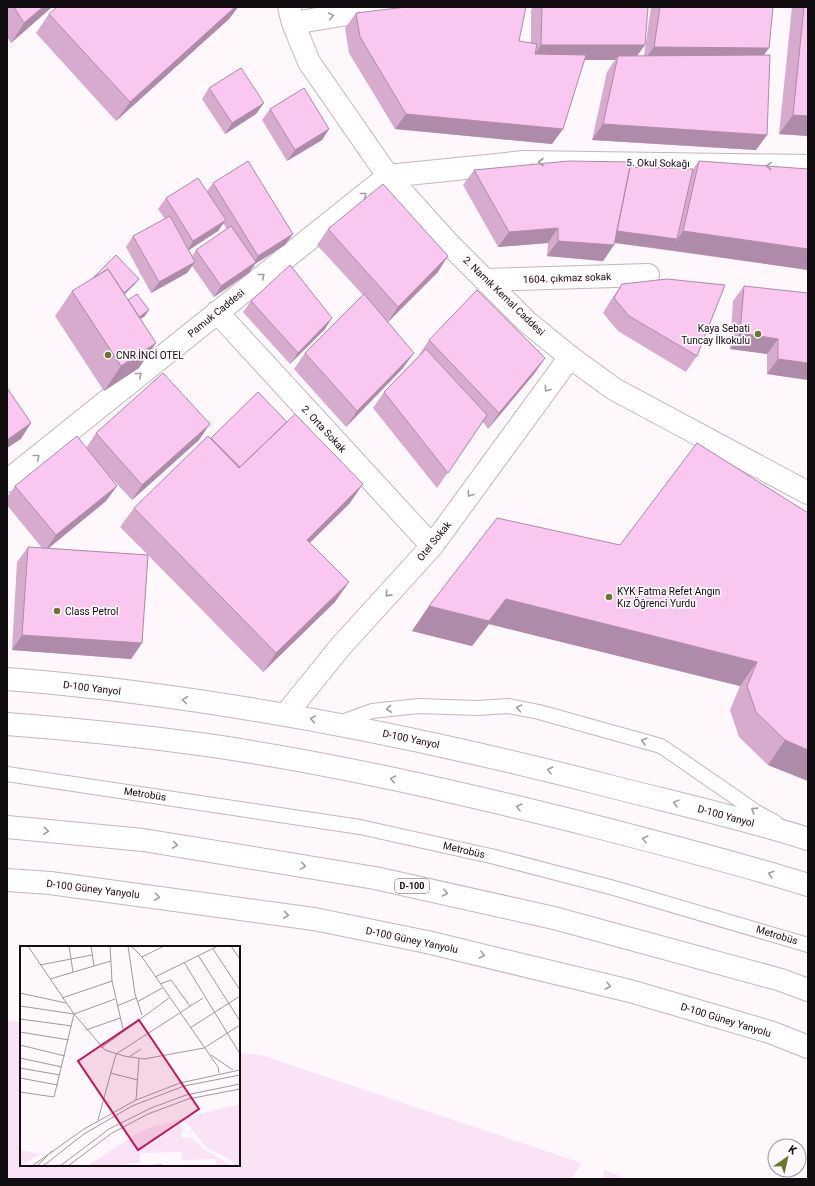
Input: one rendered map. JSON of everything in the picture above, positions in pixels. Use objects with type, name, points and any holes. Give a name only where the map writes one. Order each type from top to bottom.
[{"type":"main road","points":[[291,15],[390,7]]},
{"type":"main road","name":"2. Namık Kemal Caddesi","points":[[291,15],[309,62],[388,176],[449,244],[487,280],[526,321],[570,357],[614,389],[808,492]]},
{"type":"main road","name":"5. Okul Sokağı","points":[[388,176],[524,162],[808,166]]},
{"type":"main road","name":"Pamuk Caddesi","points":[[7,481],[388,176]]},
{"type":"main road","name":"1604. çıkmaz sokak","points":[[487,280],[648,275]]},
{"type":"main road","name":"2. Orta Sokak","points":[[217,312],[432,546]]},
{"type":"main road","name":"Otel Sokak","points":[[286,714],[341,646],[432,546],[570,357]]},
{"type":"main road","name":"D-100 Yanyol","points":[[7,679],[73,684],[286,714],[338,724],[504,758],[804,838]]},
{"type":"main road","points":[[7,724],[80,730],[208,745],[355,771],[475,796],[727,860],[808,885]]},
{"type":"main road","name":"D-100","points":[[7,827],[143,840],[375,878],[554,918],[781,980],[808,990]]},
{"type":"main road","name":"D-100 Güney Yanyolu","points":[[7,880],[50,884],[291,916],[427,942],[630,991],[770,1032],[808,1047]]},
{"type":"lane","points":[[338,724],[372,711],[418,706],[477,708],[509,706],[539,712],[661,746],[758,812],[804,838]]},
{"type":"lane","name":"Metrobüs","points":[[7,774],[360,827],[495,857],[614,888],[808,945]]},
{"type":"lane","name":"Metrobüs","points":[[7,784],[113,789]]},
{"type":"shaded area","points":[[7,1021],[20,1022],[20,1166],[240,1166],[240,1052],[264,1056],[581,1163],[572,1179],[7,1179]]},
{"type":"shaded area","points":[[604,1170],[628,1179],[603,1179]]},
{"type":"building","points":[[14,7],[43,7],[24,23]]},
{"type":"building","points":[[57,7],[235,7],[130,102],[49,14]]},
{"type":"building","points":[[406,7],[526,7],[519,41],[537,44],[535,54],[586,55],[563,129],[406,114],[360,37],[356,13]]},
{"type":"building","points":[[542,7],[648,7],[645,45],[541,45]]},
{"type":"building","points":[[660,7],[773,7],[769,48],[654,47]]},
{"type":"building","points":[[804,7],[808,7],[808,116],[793,115]]},
{"type":"building","points":[[770,55],[767,135],[603,124],[618,56]]},
{"type":"building","points":[[241,68],[264,103],[232,123],[209,88]]},
{"type":"building","points":[[304,88],[329,129],[295,150],[270,109]]},
{"type":"building","points":[[248,161],[293,234],[258,256],[213,183]]},
{"type":"building","points":[[569,161],[631,162],[614,245],[558,241],[558,228],[509,232],[474,170]]},
{"type":"building","points":[[699,161],[808,169],[808,249],[683,231]]},
{"type":"building","points":[[630,167],[693,169],[677,239],[617,231]]},
{"type":"building","points":[[198,178],[226,220],[193,241],[166,198]]},
{"type":"building","points":[[383,184],[448,256],[398,307],[328,229]]},
{"type":"building","points":[[170,216],[195,262],[159,282],[133,236]]},
{"type":"building","points":[[231,226],[256,262],[221,286],[196,250]]},
{"type":"building","points":[[116,255],[139,279],[124,293],[108,269],[92,279]]},
{"type":"building","points":[[290,265],[332,318],[298,353],[251,301]]},
{"type":"building","points":[[108,269],[156,343],[121,366],[72,291]]},
{"type":"building","points":[[667,279],[725,285],[697,356],[629,316],[614,298],[622,284]]},
{"type":"building","points":[[744,286],[808,293],[808,363],[778,359],[778,339],[740,333]]},
{"type":"building","points":[[477,290],[545,358],[499,413],[429,340]]},
{"type":"building","points":[[137,294],[149,310],[139,317],[128,300]]},
{"type":"building","points":[[364,294],[414,353],[357,411],[305,353]]},
{"type":"building","points":[[426,349],[487,415],[448,473],[384,392]]},
{"type":"building","points":[[163,373],[210,424],[142,485],[96,433]]},
{"type":"building","points":[[7,388],[31,423],[7,440]]},
{"type":"building","points":[[258,392],[287,422],[240,467],[211,438]]},
{"type":"building","points":[[295,414],[363,484],[307,540],[349,582],[276,653],[134,508],[208,436],[239,468]]},
{"type":"building","points":[[77,436],[117,486],[56,535],[15,486]]},
{"type":"building","name":"KYK Fatma Refet Angın Kız Öğrenci Yurdu","points":[[697,443],[808,513],[808,750],[785,740],[756,712],[747,686],[757,662],[506,599],[489,621],[429,606],[497,518],[620,545]]},
{"type":"building","points":[[28,547],[148,555],[142,643],[22,635]]},
{"type":"place","name":"Kaya Sebati Tuncay İlkokulu","points":[[758,334]]},
{"type":"place","name":"CNR İNCİ OTEL","points":[[108,355]]},
{"type":"place","name":"KYK Fatma Refet Angın Kız Öğrenci Yurdu","points":[[609,597]]},
{"type":"place","name":"Class Petrol","points":[[57,611]]}]
